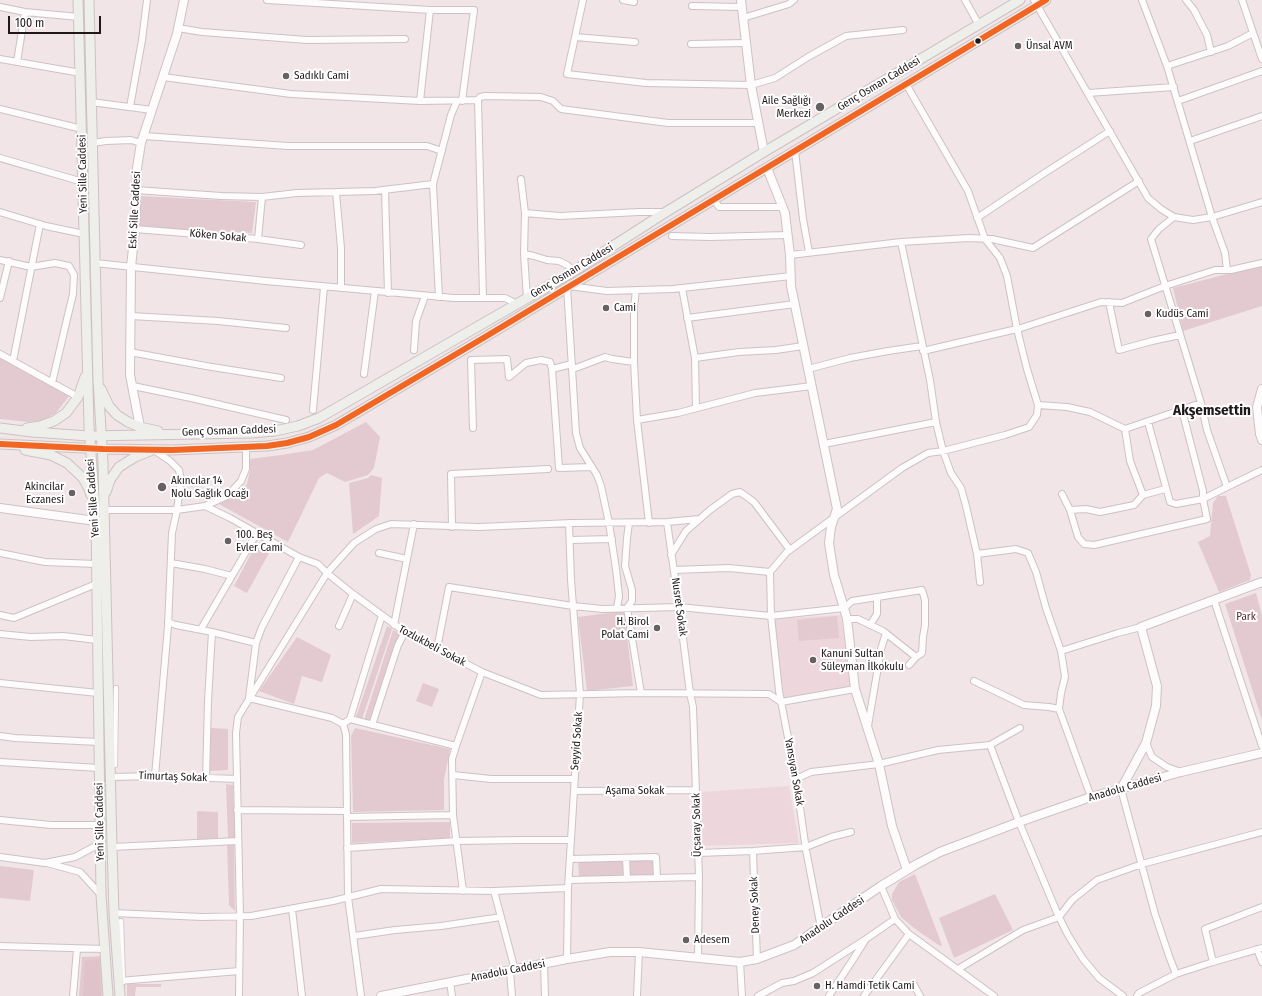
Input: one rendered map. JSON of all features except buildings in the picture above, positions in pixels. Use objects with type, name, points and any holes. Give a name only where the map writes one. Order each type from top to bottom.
[{"type":"main road","name":"Yeni Sille Caddesi","points":[[78,0],[89,436],[96,521],[95,640],[98,693],[101,825],[98,842],[108,996]]},
{"type":"main road","name":"Yeni Sille Caddesi","points":[[89,0],[98,380],[103,449],[105,510],[114,913],[120,996]]},
{"type":"main road","name":"Genç Osman Caddesi","points":[[10,429],[89,436],[252,433],[275,431],[298,426],[319,418],[574,271],[764,152],[1020,0]]},
{"type":"main road","name":"Genç Osman Caddesi","points":[[0,444],[103,449],[172,450],[246,447],[286,443],[309,436],[336,425],[714,200],[906,84],[1035,3],[1046,0]]},
{"type":"main road","points":[[0,428],[10,429],[40,426],[54,421],[66,413],[78,397],[87,370]]},
{"type":"main road","points":[[98,380],[103,395],[109,406],[117,415],[140,427],[172,434]]},
{"type":"main road","points":[[0,444],[11,449],[51,455],[67,463],[83,478],[95,504]]},
{"type":"main road","points":[[104,499],[110,480],[119,467],[135,457],[153,449]]},
{"type":"street","points":[[130,107],[142,40],[147,0]]},
{"type":"street","name":"Eski Sille Caddesi","points":[[140,427],[130,375],[132,267],[137,168],[143,139],[178,28],[184,0]]},
{"type":"street","points":[[267,0],[430,10],[474,10],[460,101],[451,115],[434,184],[439,297]]},
{"type":"street","points":[[390,7],[391,0]]},
{"type":"street","points":[[583,0],[567,74],[646,83],[751,85],[774,78],[846,36],[903,30]]},
{"type":"street","points":[[623,0],[634,2]]},
{"type":"street","points":[[743,18],[789,4],[794,0]]},
{"type":"street","points":[[965,0],[979,25]]},
{"type":"street","points":[[1186,0],[1194,10],[1207,35],[1211,52]]},
{"type":"street","points":[[1242,0],[1262,59]]},
{"type":"street","points":[[1143,1],[1174,87],[1212,217],[1225,254],[1227,270]]},
{"type":"street","points":[[692,6],[741,3],[751,85],[764,152]]},
{"type":"street","points":[[1035,3],[1148,198],[1161,209],[1174,217],[1193,220],[1212,217],[1262,202]]},
{"type":"street","points":[[0,7],[25,12],[79,17]]},
{"type":"street","points":[[420,101],[430,10]]},
{"type":"street","points":[[18,62],[25,12]]},
{"type":"street","points":[[178,28],[202,32],[307,40],[405,39]]},
{"type":"street","points":[[1167,66],[1228,46],[1253,33]]},
{"type":"street","points":[[575,37],[635,42]]},
{"type":"street","points":[[691,44],[745,43]]},
{"type":"street","points":[[0,59],[81,73]]},
{"type":"street","points":[[1178,100],[1262,71]]},
{"type":"street","points":[[163,77],[291,94],[420,101],[478,100],[480,97],[485,96],[540,97],[553,101],[562,109],[668,123],[758,123]]},
{"type":"street","points":[[674,570],[728,568],[770,572],[790,550],[902,468],[928,453],[943,451],[1005,435],[1029,427],[1037,415],[1038,405],[1017,329],[1007,276],[1000,258],[985,239],[968,191],[906,84]]},
{"type":"street","points":[[1088,94],[1174,87]]},
{"type":"street","points":[[478,100],[483,297]]},
{"type":"street","points":[[91,102],[152,110]]},
{"type":"street","points":[[0,109],[82,130]]},
{"type":"street","points":[[1190,141],[1262,116]]},
{"type":"street","points":[[978,218],[1110,131]]},
{"type":"street","points":[[92,143],[143,139],[288,146],[427,146],[442,151]]},
{"type":"street","points":[[795,151],[803,219],[809,252]]},
{"type":"street","points":[[0,158],[83,182]]},
{"type":"street","points":[[767,168],[785,213],[790,255],[791,286],[837,509],[831,527],[829,543],[834,575],[847,619],[856,689],[879,764],[892,826],[907,870]]},
{"type":"street","points":[[521,179],[525,213],[524,254],[527,298]]},
{"type":"street","points":[[790,255],[901,242],[969,238],[985,239],[1033,248],[1139,181]]},
{"type":"street","points":[[136,190],[221,196],[262,197],[297,193],[385,190],[434,184]]},
{"type":"street","points":[[385,190],[388,293]]},
{"type":"street","points":[[336,192],[341,248],[341,288]]},
{"type":"street","points":[[258,239],[262,197]]},
{"type":"street","points":[[714,200],[719,207],[783,207]]},
{"type":"street","points":[[0,212],[40,224],[84,234]]},
{"type":"street","points":[[525,213],[560,216],[666,212]]},
{"type":"street","points":[[1174,217],[1159,229],[1151,239],[1201,404],[1207,430],[1227,487]]},
{"type":"street","points":[[13,361],[40,224]]},
{"type":"street","name":"Köken Sokak","points":[[135,229],[258,239],[301,245]]},
{"type":"street","points":[[672,236],[710,237],[788,235]]},
{"type":"street","points":[[901,242],[930,380],[936,422],[943,451],[951,473],[961,488],[966,506],[977,554],[980,582]]},
{"type":"street","points":[[524,254],[547,260],[559,261],[574,271]]},
{"type":"street","points":[[0,260],[31,266],[55,262],[69,266],[74,275],[73,294],[52,383]]},
{"type":"street","points":[[0,298],[9,261]]},
{"type":"street","points":[[95,263],[388,293],[454,298],[506,298],[517,304]]},
{"type":"street","points":[[808,369],[850,358],[888,351],[923,349],[1017,329],[1101,302],[1122,303],[1165,286],[1215,270],[1227,270],[1262,263]]},
{"type":"street","points":[[617,608],[619,596],[612,539],[601,486],[597,475],[580,448],[576,433],[568,287],[607,291],[682,288],[791,276]]},
{"type":"street","points":[[313,410],[324,287]]},
{"type":"street","points":[[682,288],[695,358],[696,408]]},
{"type":"street","points":[[636,290],[634,307],[634,362],[637,420],[650,523]]},
{"type":"street","points":[[364,374],[375,291]]},
{"type":"street","points":[[414,350],[416,321],[425,296]]},
{"type":"street","points":[[1109,302],[1119,350],[1180,335]]},
{"type":"street","points":[[687,318],[795,304]]},
{"type":"street","points":[[131,316],[218,321],[286,328]]},
{"type":"street","points":[[695,358],[803,346]]},
{"type":"street","points":[[130,352],[281,378]]},
{"type":"street","points":[[0,354],[78,397]]},
{"type":"street","points":[[552,369],[572,367],[605,357],[612,360],[634,362]]},
{"type":"street","points":[[473,428],[472,360],[507,359],[509,377],[526,363],[542,360],[550,362],[552,369],[559,468],[592,467]]},
{"type":"street","points":[[133,386],[286,420]]},
{"type":"street","points":[[637,420],[678,413],[755,394],[812,386]]},
{"type":"street","points":[[1262,389],[1257,407],[1262,440]]},
{"type":"street","points":[[1038,405],[1067,407],[1090,412],[1125,429],[1201,404]]},
{"type":"street","points":[[1062,494],[1070,510],[1078,537],[1084,544],[1094,545],[1207,519],[1203,491],[1182,410]]},
{"type":"street","points":[[824,444],[936,422]]},
{"type":"street","points":[[1148,422],[1170,502],[1176,504],[1203,499],[1262,470]]},
{"type":"street","points":[[1125,429],[1130,461],[1143,495]]},
{"type":"street","points":[[105,510],[177,510],[205,506],[227,496],[241,482],[246,469],[246,447]]},
{"type":"street","points":[[153,449],[170,461],[179,470],[182,480],[172,533],[168,622],[155,776]]},
{"type":"street","points":[[452,527],[451,474],[548,469]]},
{"type":"street","points":[[1070,510],[1086,509],[1100,512],[1134,505],[1143,495],[1166,489]]},
{"type":"street","points":[[671,555],[686,531],[699,519],[732,494],[740,492],[754,502],[790,550]]},
{"type":"street","name":"Tozlukbeli Sokak","points":[[205,506],[299,557],[318,564],[353,594],[405,632],[482,672],[541,695],[641,693],[769,694],[781,702]]},
{"type":"street","points":[[0,508],[96,521]]},
{"type":"street","points":[[239,996],[240,916],[236,733],[238,717],[327,573],[354,543],[376,529],[391,524],[479,527],[569,523],[650,523],[699,519]]},
{"type":"street","name":"Nusret Sokak","points":[[667,522],[690,693]]},
{"type":"street","name":"Seyyid Sokak","points":[[567,959],[568,888],[580,694],[571,580],[569,523]]},
{"type":"street","points":[[629,523],[625,566],[632,590],[632,601],[627,608],[641,693]]},
{"type":"street","points":[[394,625],[414,524]]},
{"type":"street","points":[[201,629],[257,533]]},
{"type":"street","points":[[570,540],[612,539]]},
{"type":"street","points":[[977,554],[1016,549],[1028,553],[1036,572],[1046,608],[1061,651],[1065,676],[1059,709],[1091,797]]},
{"type":"street","points":[[0,552],[45,562],[96,564]]},
{"type":"street","points":[[379,553],[407,559]]},
{"type":"street","points":[[249,698],[256,643],[262,627],[299,557]]},
{"type":"street","points":[[171,563],[205,569],[232,576]]},
{"type":"street","name":"Yansıyan Sokak","points":[[770,572],[771,616],[781,702],[796,779],[806,847],[821,928]]},
{"type":"street","points":[[1061,651],[1141,627],[1262,582]]},
{"type":"street","points":[[0,615],[14,618],[95,587]]},
{"type":"street","points":[[437,649],[449,587],[573,606],[603,609],[679,607],[771,616],[844,608],[852,601],[922,590],[925,600],[926,625],[923,637],[922,653],[909,665]]},
{"type":"street","points":[[340,626],[353,594]]},
{"type":"street","points":[[870,625],[877,614],[877,597]]},
{"type":"street","points":[[1214,600],[1262,746]]},
{"type":"street","points":[[343,724],[350,718],[382,615]]},
{"type":"street","points":[[847,619],[858,619],[886,633],[916,657]]},
{"type":"street","points":[[168,622],[256,643]]},
{"type":"street","points":[[1141,627],[1157,686],[1156,706],[1146,743],[1121,789],[1156,914],[1176,974]]},
{"type":"street","points":[[206,778],[212,632]]},
{"type":"street","points":[[372,725],[398,645],[405,632]]},
{"type":"street","points":[[868,726],[881,649],[886,633]]},
{"type":"street","points":[[0,634],[31,637],[63,636],[95,640],[98,842],[75,857],[45,863]]},
{"type":"street","points":[[463,891],[453,815],[452,759],[482,672]]},
{"type":"street","points":[[974,682],[1024,705],[1059,709]]},
{"type":"street","points":[[0,683],[98,693]]},
{"type":"street","points":[[115,765],[116,688]]},
{"type":"street","points":[[781,702],[856,689]]},
{"type":"street","name":"Üçsaray Sokak","points":[[690,693],[693,707],[699,877],[698,958]]},
{"type":"street","points":[[249,698],[332,718],[343,724],[346,734],[348,897],[361,996]]},
{"type":"street","points":[[350,718],[456,746]]},
{"type":"street","points":[[796,779],[811,772],[879,764],[938,750],[990,745],[1020,728]]},
{"type":"street","points":[[0,736],[99,742]]},
{"type":"street","points":[[1146,743],[1152,757],[1167,767],[1182,772]]},
{"type":"street","points":[[990,745],[1019,822],[1068,935],[1083,959],[1099,978],[1123,996]]},
{"type":"street","name":"Anadolu Caddesi","points":[[381,996],[401,994],[450,982],[610,952],[639,952],[740,962],[757,959],[794,945],[881,886],[940,852],[1091,797],[1182,772],[1262,753]]},
{"type":"street","points":[[0,762],[99,768]]},
{"type":"street","points":[[453,775],[491,779],[574,779]]},
{"type":"street","name":"Timurtaş Sokak","points":[[110,776],[237,779]]},
{"type":"street","name":"Aşama Sokak","points":[[574,791],[696,790]]},
{"type":"street","points":[[237,810],[347,814],[453,815]]},
{"type":"street","points":[[0,820],[51,825],[101,825]]},
{"type":"street","points":[[698,853],[806,847],[831,837],[851,832]]},
{"type":"street","points":[[958,969],[1023,930],[1059,917],[1072,900],[1097,880],[1142,864],[1262,832]]},
{"type":"street","points":[[347,848],[457,841],[571,840]]},
{"type":"street","points":[[112,847],[238,841]]},
{"type":"street","name":"Deney Sokak","points":[[753,851],[757,959]]},
{"type":"street","points":[[0,857],[45,863],[80,872],[101,895]]},
{"type":"street","points":[[570,859],[656,857],[657,878]]},
{"type":"street","points":[[626,858],[627,879]]},
{"type":"street","points":[[569,880],[699,877]]},
{"type":"street","points":[[881,886],[895,919],[909,934],[958,969],[990,995]]},
{"type":"street","points":[[114,913],[194,917],[240,916],[265,914],[292,909],[381,889],[494,891],[568,888]]},
{"type":"street","points":[[494,891],[512,970],[512,996]]},
{"type":"street","points":[[1213,962],[1205,929],[1262,908]]},
{"type":"street","points":[[292,909],[302,996]]},
{"type":"street","points":[[354,936],[501,917]]},
{"type":"street","points":[[758,996],[782,983],[794,981],[813,973],[895,919]]},
{"type":"street","points":[[120,921],[124,996]]},
{"type":"street","points":[[864,996],[909,934]]},
{"type":"street","points":[[829,996],[866,939]]},
{"type":"street","points":[[0,946],[105,949]]},
{"type":"street","points":[[1137,996],[1139,993],[1176,974],[1260,948],[1262,962]]},
{"type":"street","points":[[73,996],[77,949]]},
{"type":"street","points":[[637,996],[639,952]]},
{"type":"street","points":[[740,962],[742,996]]},
{"type":"street","points":[[544,964],[545,996]]},
{"type":"street","points":[[119,981],[239,971]]},
{"type":"street","points":[[450,982],[452,996]]},
{"type":"street","points":[[914,985],[920,996]]},
{"type":"shaded area","name":"Kanuni Sultan Süleyman İlkokulu","points":[[841,615],[850,687],[784,698],[774,619]]},
{"type":"shaded area","points":[[789,786],[799,843],[700,846],[700,792]]},
{"type":"shaded area","points":[[99,959],[101,996],[83,996],[85,961]]},
{"type":"green space","points":[[139,196],[256,202],[252,233],[137,227]]},
{"type":"green space","points":[[1262,265],[1262,306],[1183,331],[1173,288]]},
{"type":"green space","points":[[0,358],[69,396],[56,413],[43,420],[28,422],[0,419]]},
{"type":"green space","points":[[366,422],[380,437],[374,468],[368,475],[345,482],[327,473],[319,478],[288,542],[219,504],[232,498],[247,484],[250,470],[250,459],[313,450]]},
{"type":"green space","points":[[371,475],[382,478],[379,516],[353,534],[349,483],[368,478]]},
{"type":"green space","points":[[1218,496],[1226,496],[1251,575],[1250,580],[1219,592],[1198,542],[1210,536],[1213,503]]},
{"type":"green space","points":[[255,546],[269,553],[247,593],[234,586]]},
{"type":"green space","name":"Park","points":[[1256,593],[1262,615],[1262,720],[1225,604]]},
{"type":"green space","points":[[624,611],[633,686],[587,691],[578,617]]},
{"type":"green space","points":[[837,616],[839,638],[799,641],[797,620]]},
{"type":"green space","points":[[387,626],[392,629],[362,719],[356,717]]},
{"type":"green space","points":[[393,630],[400,633],[370,722],[364,720]]},
{"type":"green space","points":[[297,637],[331,655],[322,682],[302,676],[294,704],[259,691]]},
{"type":"green space","points":[[423,683],[439,689],[432,707],[416,701]]},
{"type":"green space","points":[[211,728],[228,729],[228,770],[210,771]]},
{"type":"green space","points":[[355,728],[450,749],[444,780],[444,810],[353,812],[351,736]]},
{"type":"green space","points":[[226,784],[233,785],[235,838],[228,838]]},
{"type":"green space","points":[[197,811],[218,812],[218,838],[197,840]]},
{"type":"green space","points":[[450,822],[450,838],[352,843],[352,823]]},
{"type":"green space","points":[[234,843],[235,911],[229,905],[227,844]]},
{"type":"green space","points":[[654,859],[653,875],[579,877],[578,862]]},
{"type":"green space","points":[[0,866],[34,870],[30,901],[0,898]]},
{"type":"green space","points":[[915,874],[942,945],[940,946],[901,917],[892,900],[892,894],[899,882]]},
{"type":"green space","points":[[995,894],[1013,930],[954,958],[939,918]]},
{"type":"green space","points":[[103,956],[105,996],[79,996],[82,957]]},
{"type":"green space","points":[[127,984],[161,984],[161,987],[136,987],[135,996],[127,996]]},
{"type":"transit line","points":[[0,444],[103,449],[172,450],[267,446],[287,443],[309,437],[336,425],[485,337],[1046,0]]},
{"type":"place","name":"Ünsal AVM","points":[[1018,46]]},
{"type":"place","name":"Sadıklı Cami","points":[[286,76]]},
{"type":"place","name":"Aile Sağlığı Merkezi","points":[[820,107]]},
{"type":"place","name":"Cami","points":[[606,308]]},
{"type":"place","name":"Kudüs Cami","points":[[1148,314]]},
{"type":"place","name":"Akıncılar 14 Nolu Sağlık Ocağı","points":[[162,487]]},
{"type":"place","name":"Akincilar Eczanesi","points":[[72,493]]},
{"type":"place","name":"100. Beş Evler Cami","points":[[228,541]]},
{"type":"place","name":"H. Birol Polat Cami","points":[[657,628]]},
{"type":"place","name":"Kanuni Sultan Süleyman İlkokulu","points":[[813,660]]},
{"type":"place","name":"Adesem","points":[[686,940]]},
{"type":"place","name":"H. Hamdi Tetik Cami","points":[[817,986]]},
{"type":"district","name":"Akşemsettin","points":[[1212,411]]}]
